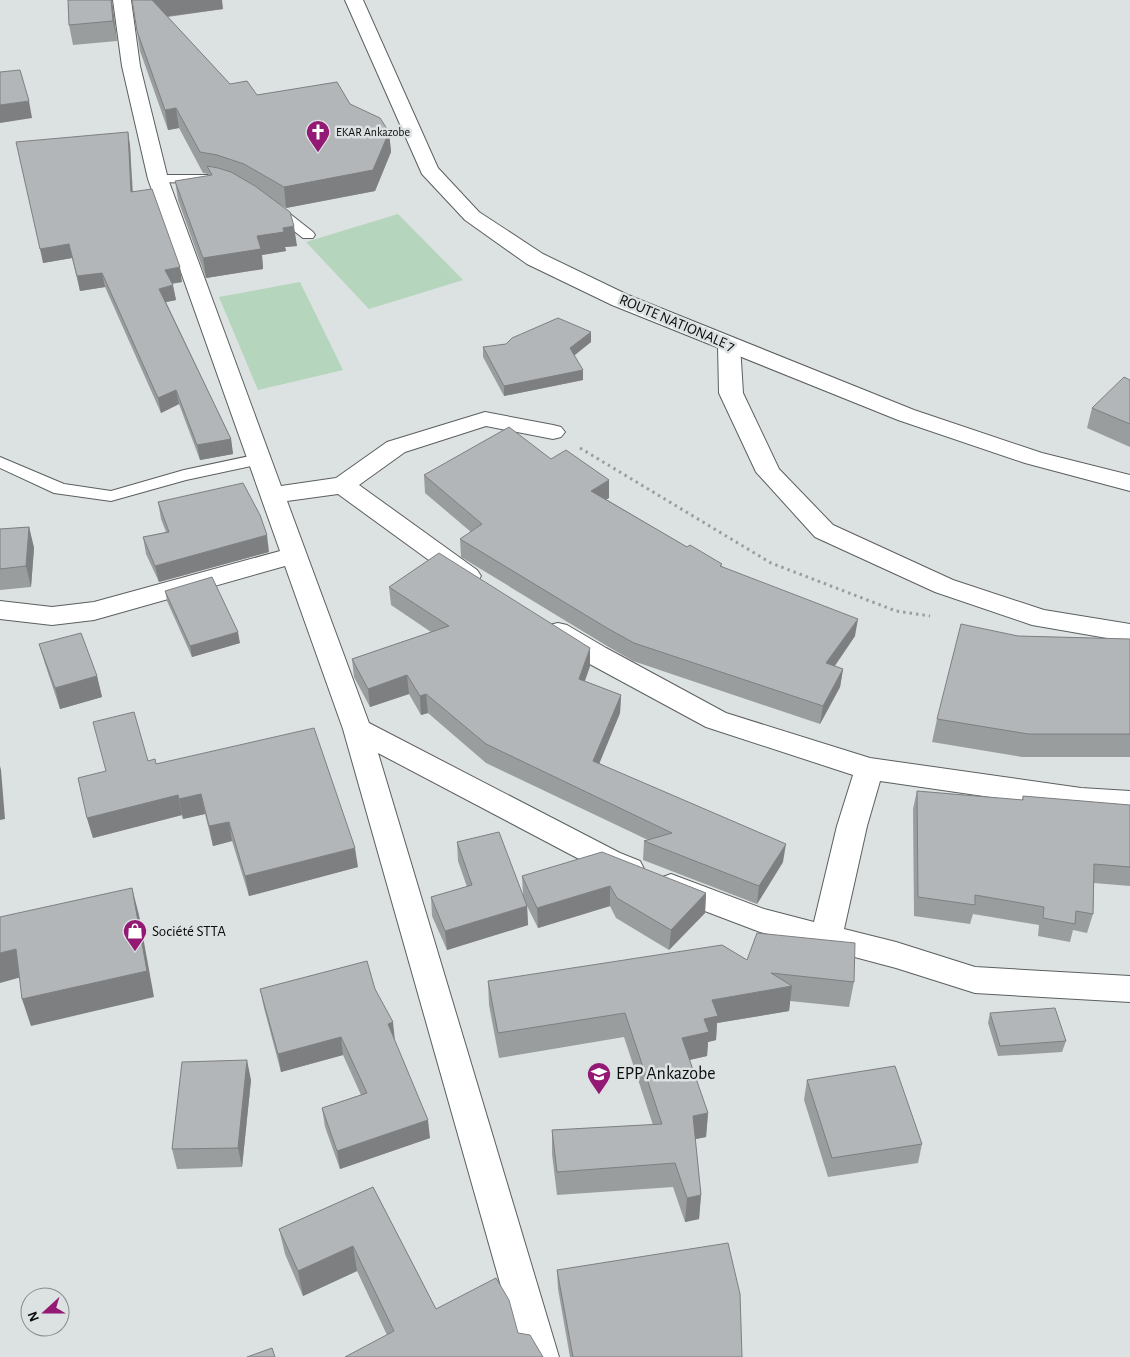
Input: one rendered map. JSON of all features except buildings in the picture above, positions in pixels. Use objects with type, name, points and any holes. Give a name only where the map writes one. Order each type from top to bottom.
[{"type":"street","points":[[122,0],[131,66],[158,180],[357,729],[540,1357]]},
{"type":"street","name":"ROUTE NATIONALE 7","points":[[354,0],[429,170],[472,216],[535,259],[620,300],[906,415],[1034,458],[1130,483]]},
{"type":"street","points":[[729,345],[731,393],[768,472],[824,531],[944,586],[1041,620],[1130,633]]},
{"type":"street","points":[[273,495],[343,485],[396,447],[484,419],[554,432]]},
{"type":"street","points":[[343,485],[462,572],[487,588]]},
{"type":"street","points":[[0,610],[52,616],[94,611],[295,555]]},
{"type":"street","points":[[537,619],[596,655],[716,720],[869,769],[1081,799],[1130,802]]},
{"type":"street","points":[[357,729],[609,861],[760,920],[896,955],[975,980],[1130,989]]},
{"type":"street","points":[[826,938],[852,826],[869,769]]},
{"type":"lane","points":[[158,180],[208,179],[222,182]]},
{"type":"lane","points":[[264,201],[308,235]]},
{"type":"lane","points":[[0,462],[60,490],[111,496],[184,475],[259,459]]},
{"type":"path","points":[[554,432],[771,563],[896,611],[934,616]]},
{"type":"green space","points":[[398,214],[463,280],[369,309],[306,242]]},
{"type":"green space","points":[[300,282],[343,370],[258,390],[219,297]]},
{"type":"place","name":"EKAR Ankazobe","points":[[318,153]]},
{"type":"place","name":"Société STTA","points":[[135,952]]},
{"type":"place","name":"EPP Ankazobe","points":[[599,1095]]}]
